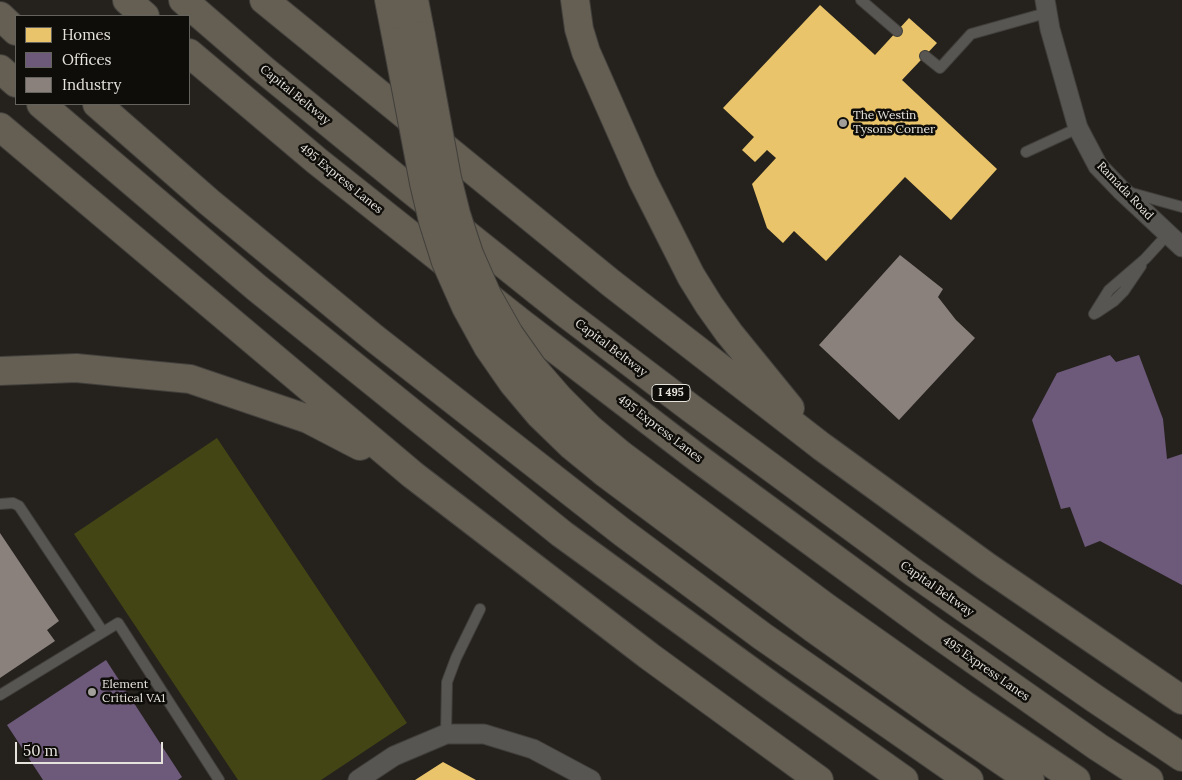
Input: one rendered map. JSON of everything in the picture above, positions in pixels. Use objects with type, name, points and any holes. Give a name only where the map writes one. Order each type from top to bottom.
[{"type":"highway","points":[[127,0],[144,15]]},
{"type":"highway","name":"Capital Beltway","points":[[183,0],[264,70],[411,190],[624,358],[913,572],[1182,757]]},
{"type":"highway","points":[[264,0],[611,283],[821,446],[986,566],[1182,700]]},
{"type":"highway","points":[[390,0],[409,38]]},
{"type":"highway","points":[[414,0],[409,38],[424,183],[433,221],[446,262],[466,306],[488,347],[513,383],[572,446],[613,463],[1076,780]]},
{"type":"highway","points":[[575,0],[579,28],[586,52],[643,181],[691,276],[729,332],[821,446]]},
{"type":"highway","points":[[0,16],[15,30]]},
{"type":"highway","name":"495 Express Lanes","points":[[190,54],[317,161],[520,322],[699,459],[933,631],[1098,747],[1149,780]]},
{"type":"highway","points":[[0,69],[15,82]]},
{"type":"highway","points":[[42,105],[257,288],[562,534],[904,780]]},
{"type":"highway","points":[[98,105],[209,202],[367,332],[583,502],[762,636],[969,780]]},
{"type":"highway","points":[[0,127],[412,475],[649,656],[818,780]]},
{"type":"highway","points":[[0,371],[76,368],[190,379],[308,419],[412,475]]},
{"type":"highway","points":[[613,463],[813,628],[1030,780]]},
{"type":"street","name":"Ramada Road","points":[[1043,4],[1078,128],[1098,166],[1182,247]]},
{"type":"street","points":[[358,780],[394,756],[446,734],[484,734],[533,749],[591,780]]},
{"type":"lane","points":[[861,0],[896,31]]},
{"type":"lane","points":[[924,56],[940,68],[971,34],[1043,4]]},
{"type":"lane","points":[[1026,152],[1078,128]]},
{"type":"lane","points":[[1121,190],[1182,207]]},
{"type":"lane","points":[[1145,259],[1124,291],[1094,314],[1109,290],[1145,259],[1168,234]]},
{"type":"lane","points":[[0,504],[13,503],[19,506],[103,632]]},
{"type":"lane","points":[[446,734],[447,682],[456,658],[480,609]]},
{"type":"lane","points":[[0,695],[118,623],[219,780]]},
{"type":"shaded area","points":[[217,438],[407,723],[321,780],[238,780],[74,534]]},
{"type":"building: Homes","name":"The Westin Tysons Corner","points":[[820,5],[875,55],[909,18],[937,43],[902,80],[997,169],[951,220],[905,177],[826,261],[794,231],[783,243],[767,228],[752,184],[776,158],[767,150],[755,162],[742,150],[754,137],[723,108]]},
{"type":"building: Homes","points":[[443,762],[476,780],[415,780]]},
{"type":"building: Offices","points":[[1110,355],[1116,362],[1139,355],[1163,419],[1167,459],[1182,454],[1182,585],[1100,541],[1085,547],[1070,507],[1061,509],[1032,420],[1057,373]]},
{"type":"building: Offices","name":"Element Critical VA1","points":[[106,660],[182,777],[178,780],[43,780],[7,725]]},
{"type":"building: Industry","points":[[900,255],[943,289],[938,297],[956,320],[975,338],[899,420],[819,345]]},
{"type":"building: Industry","points":[[0,533],[59,621],[47,630],[55,641],[0,678]]},
{"type":"place","name":"The Westin Tysons Corner","points":[[843,123]]},
{"type":"place","name":"Element Critical VA1","points":[[92,692]]}]
